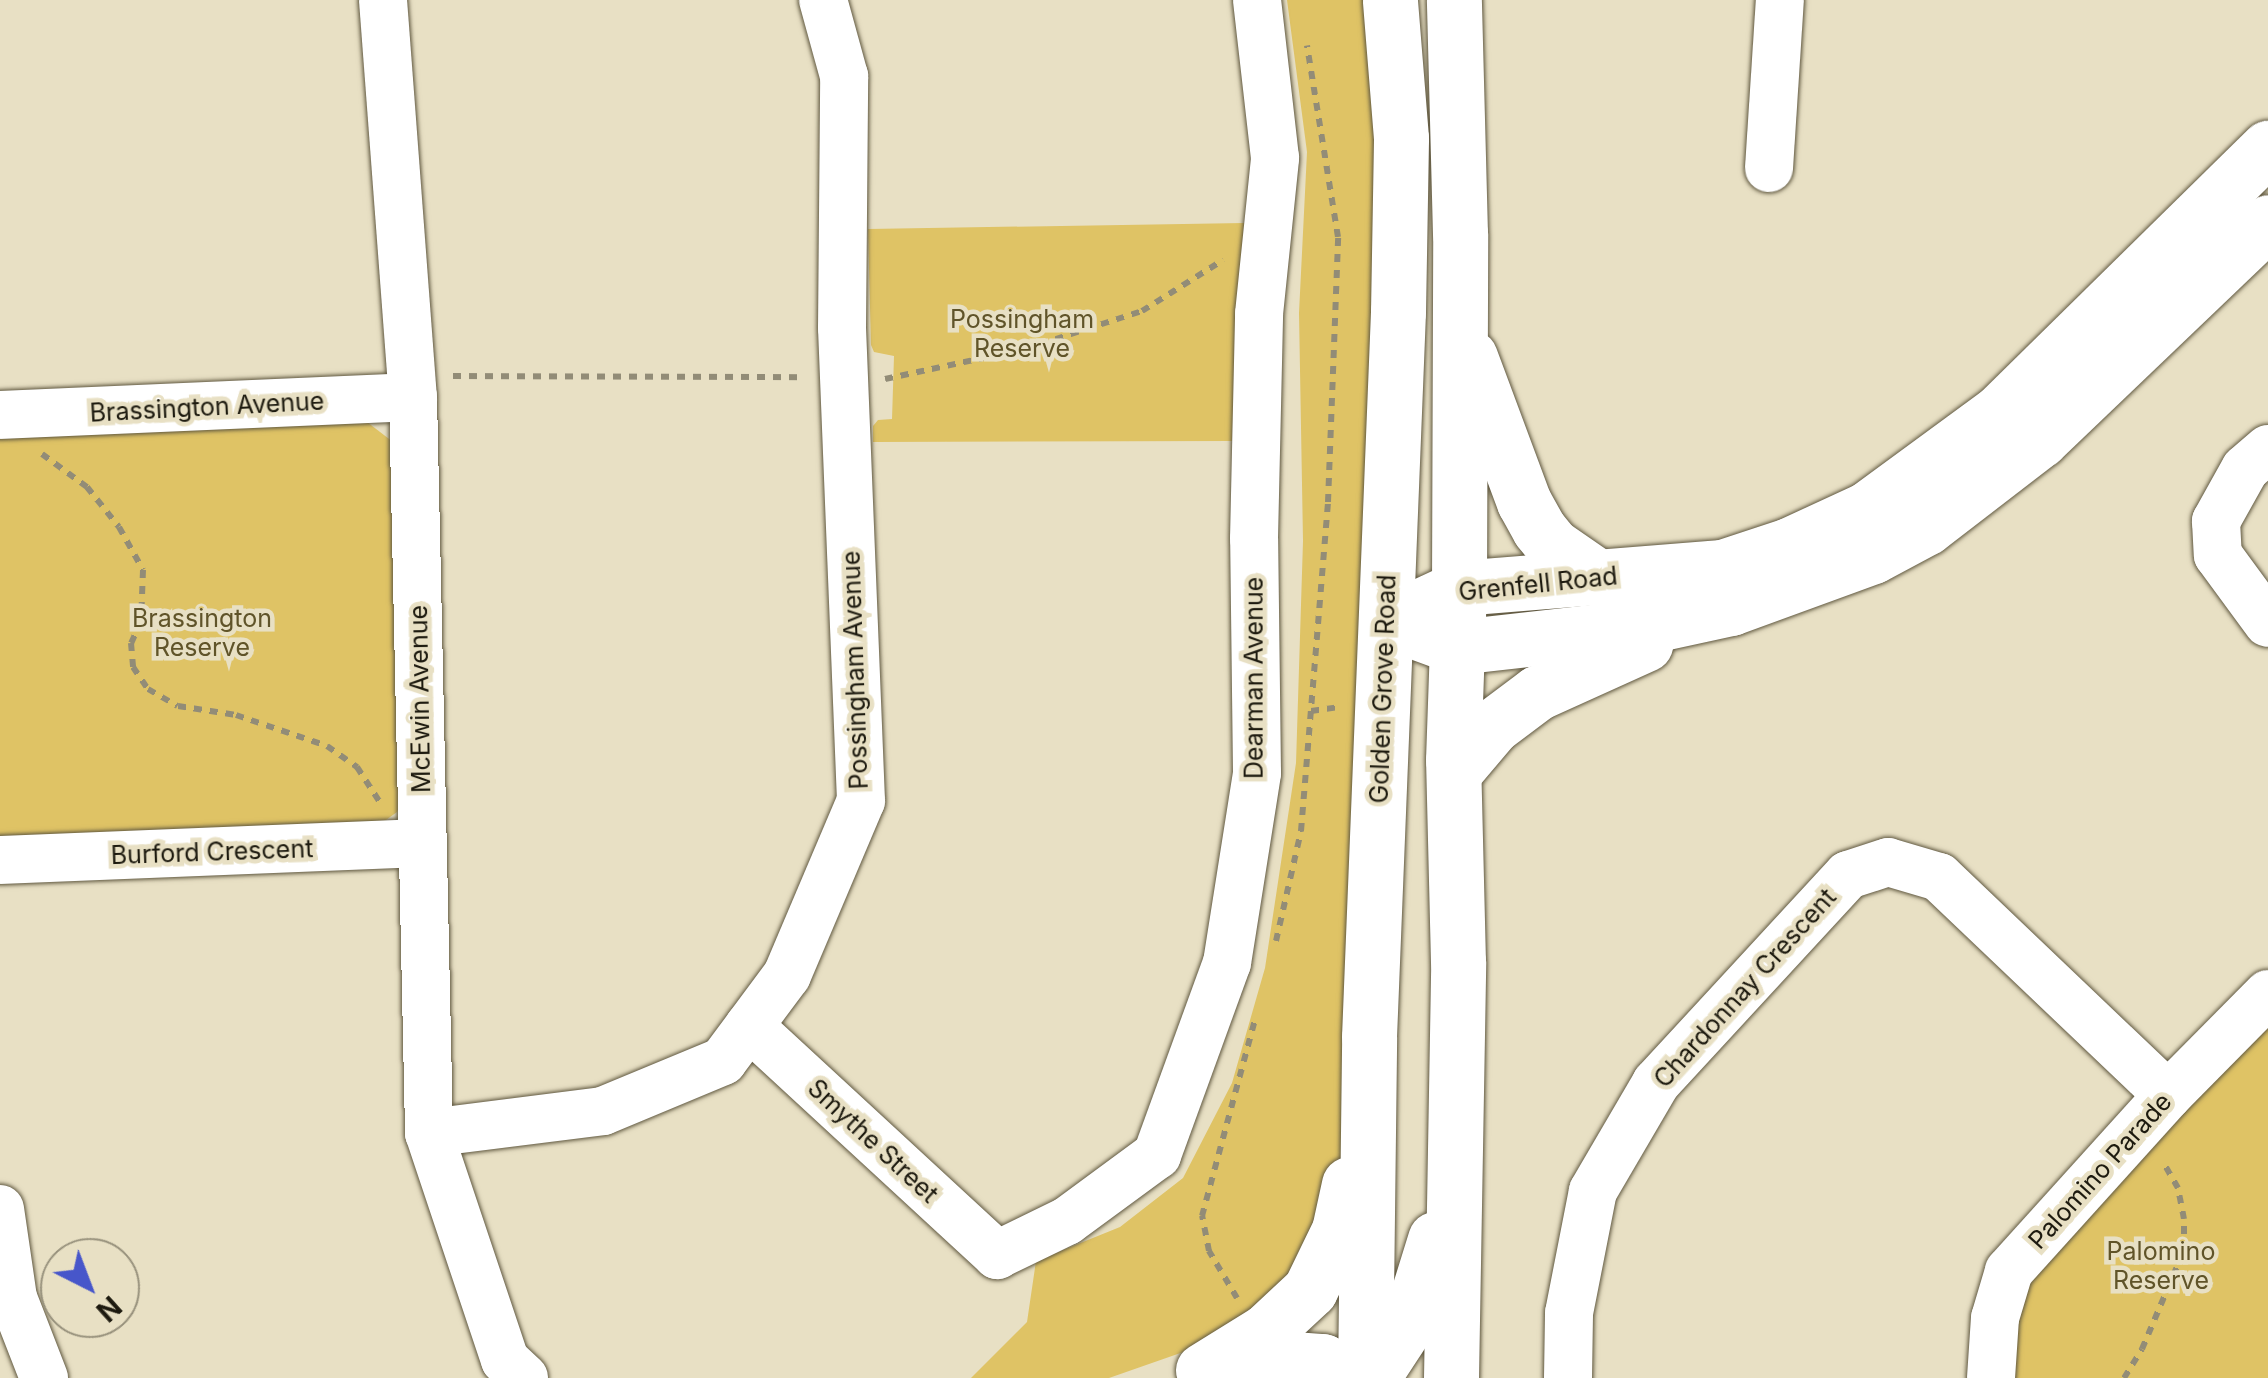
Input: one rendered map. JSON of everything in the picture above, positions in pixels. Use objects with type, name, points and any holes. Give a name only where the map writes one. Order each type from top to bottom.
[{"type":"main road","name":"Golden Grove Road","points":[[1368,1378],[1368,1093],[1401,138],[1390,0]]},
{"type":"main road","points":[[1451,1378],[1456,1088],[1454,772],[1459,588],[1454,0]]},
{"type":"main road","name":"Grenfell Road","points":[[1386,622],[1459,588],[1722,567],[1789,546],[1867,509],[2000,412],[2268,148]]},
{"type":"main road","points":[[1454,772],[1492,726],[1537,693],[1731,608],[1873,556],[1928,527],[2040,440],[2268,222]]},
{"type":"main road","points":[[1458,326],[1524,502],[1553,546],[1598,577]]},
{"type":"main road","points":[[1386,622],[1457,646],[1654,625],[1731,608]]},
{"type":"main road","points":[[1368,1378],[1410,1320],[1422,1292],[1433,1252],[1456,1088]]},
{"type":"main road","points":[[1191,1374],[1266,1331],[1310,1290],[1339,1230],[1368,1093]]},
{"type":"main road","points":[[1191,1374],[1293,1359],[1324,1361],[1350,1378]]},
{"type":"street","name":"McEwin Avenue","points":[[384,0],[412,387],[406,844],[429,1133],[505,1360],[524,1378]]},
{"type":"street","name":"Possingham Avenue","points":[[429,1133],[603,1112],[723,1061],[788,974],[860,801],[844,380],[844,76],[823,0]]},
{"type":"street","name":"Dearman Avenue","points":[[998,1255],[1067,1221],[1157,1154],[1227,962],[1257,772],[1254,540],[1259,314],[1276,158],[1257,0]]},
{"type":"street","points":[[1769,168],[1780,0]]},
{"type":"street","name":"Brassington Avenue","points":[[14,415],[412,387]]},
{"type":"street","points":[[2268,449],[2245,469],[2216,520],[2218,555],[2268,623]]},
{"type":"street","name":"Burford Crescent","points":[[0,860],[406,844]]},
{"type":"street","name":"Chardonnay Crescent","points":[[1568,1378],[1568,1314],[1594,1191],[1656,1083],[1848,874],[1888,862],[1939,876],[2168,1095]]},
{"type":"street","name":"Palomino Parade","points":[[1991,1378],[1995,1318],[2009,1271],[2168,1095],[2268,994]]},
{"type":"street","name":"Smythe Street","points":[[749,1026],[998,1255]]},
{"type":"street","points":[[0,1209],[13,1298],[44,1378]]},
{"type":"path","points":[[412,387],[844,380],[936,371],[1142,310],[1194,282],[1231,254]]},
{"type":"path","points":[[14,415],[47,460],[87,488],[118,527],[144,570],[141,621],[131,643],[134,667],[148,689],[178,706],[236,715],[327,746],[357,767],[406,844]]},
{"type":"path","points":[[1311,711],[1346,706]]},
{"type":"path","points":[[2124,1378],[2142,1349],[2184,1250],[2178,1188],[2160,1159],[2134,1133]]},
{"type":"green space","points":[[1287,0],[1371,0],[1381,133],[1350,1070],[1337,1226],[1252,1328],[1109,1378],[971,1378],[1027,1322],[1036,1261],[1120,1227],[1183,1178],[1232,1083],[1265,968],[1296,763],[1303,541],[1299,313],[1307,152]]},
{"type":"green space","name":"Possingham Reserve","points":[[1244,223],[1232,441],[873,442],[873,426],[878,420],[892,419],[894,356],[874,352],[871,345],[868,229]]},
{"type":"green space","name":"Brassington Reserve","points":[[343,419],[367,422],[397,445],[406,793],[397,812],[379,825],[0,844],[0,439]]},
{"type":"green space","name":"Palomino Reserve","points":[[2268,996],[2268,1378],[1991,1378],[1995,1318]]}]
